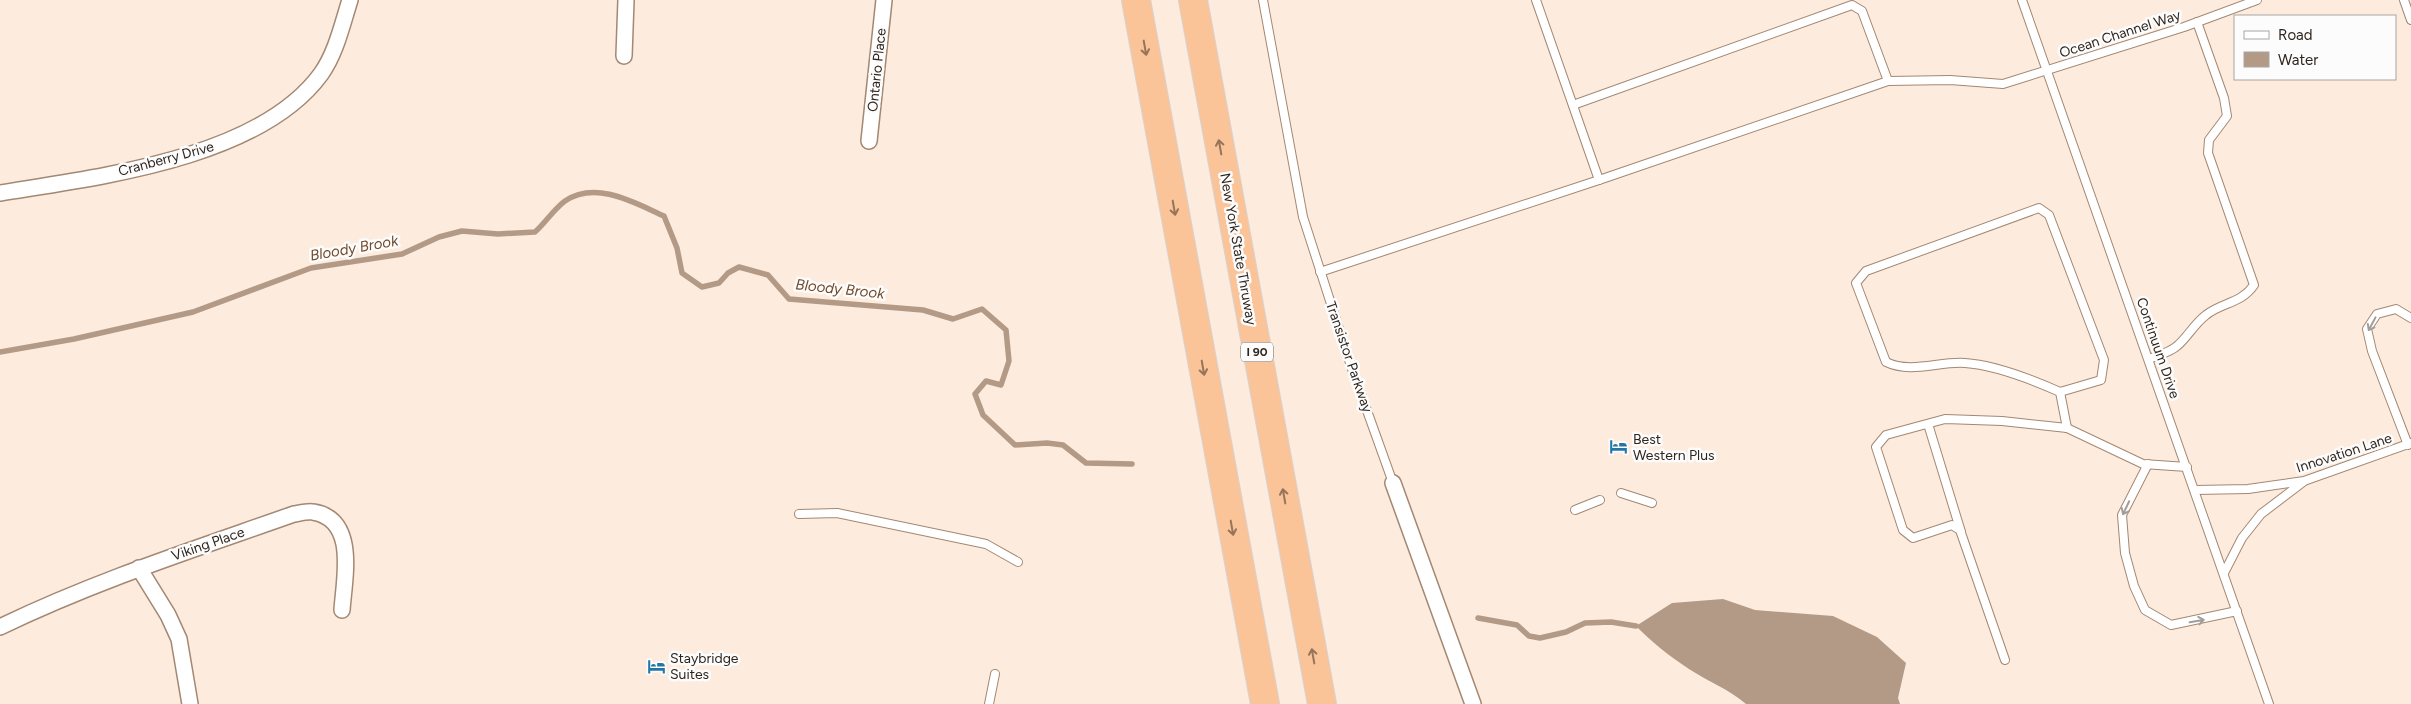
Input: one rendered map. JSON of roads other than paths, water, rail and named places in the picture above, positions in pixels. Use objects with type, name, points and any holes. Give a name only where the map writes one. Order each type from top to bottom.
[{"type":"highway","points":[[1136,0],[1265,704]]},
{"type":"highway","name":"New York State Thruway","points":[[1193,0],[1322,704]]},
{"type":"street","name":"Cranberry Drive","points":[[0,193],[104,176],[204,151],[266,123],[295,103],[322,74],[338,40],[350,0]]},
{"type":"street","points":[[624,56],[626,0]]},
{"type":"street","name":"Ontario Place","points":[[869,141],[884,0]]},
{"type":"street","name":"Transistor Parkway","points":[[1393,483],[1473,704]]},
{"type":"street","name":"Viking Place","points":[[0,627],[139,568],[294,514],[313,512],[329,519],[343,535],[346,551],[342,610]]},
{"type":"street","points":[[139,568],[168,615],[179,639],[190,704]]},
{"type":"lane","name":"Transistor Parkway","points":[[1263,0],[1302,217],[1351,366],[1393,483]]},
{"type":"lane","points":[[1536,0],[1599,180]]},
{"type":"lane","name":"Continuum Drive","points":[[2022,0],[2269,704]]},
{"type":"lane","name":"Ocean Channel Way","points":[[1320,272],[1599,180],[1888,81],[1950,80],[2003,84],[2197,22],[2257,0]]},
{"type":"lane","points":[[2404,0],[2411,20]]},
{"type":"lane","points":[[1573,105],[1852,6],[1862,11],[1888,81]]},
{"type":"lane","points":[[2148,359],[2178,346],[2189,331],[2207,314],[2239,300],[2248,294],[2254,285],[2208,153],[2209,140],[2227,116],[2224,98],[2197,22]]},
{"type":"lane","points":[[2039,208],[2049,215],[2104,360],[2101,380],[2060,392],[2028,377],[1966,363],[1898,368],[1886,362],[1856,283],[1866,271],[2039,208]]},
{"type":"lane","points":[[2409,444],[2372,351],[2367,329],[2378,314],[2396,309],[2411,318]]},
{"type":"lane","points":[[2060,392],[2067,428]]},
{"type":"lane","points":[[1961,533],[1952,525],[1912,538],[1903,530],[1876,448],[1886,435],[1945,419],[2002,420],[2067,428],[2143,464],[2187,467]]},
{"type":"lane","points":[[1928,424],[1961,533],[2005,660]]},
{"type":"lane","name":"Innovation Lane","points":[[2195,490],[2248,489],[2304,481],[2409,444]]},
{"type":"lane","points":[[2148,464],[2122,515],[2125,553],[2134,586],[2145,610],[2171,625],[2237,611]]},
{"type":"lane","points":[[2224,573],[2242,538],[2261,514],[2304,481]]},
{"type":"lane","points":[[1621,493],[1652,503]]},
{"type":"lane","points":[[1575,510],[1600,500]]},
{"type":"lane","points":[[799,514],[837,513],[986,544],[1018,562]]},
{"type":"lane","points":[[989,704],[995,674]]},
{"type":"water","points":[[1723,599],[1755,610],[1833,616],[1877,637],[1906,663],[1898,698],[1900,704],[1746,704],[1675,659],[1636,626],[1672,603]]},
{"type":"waterway","name":"Bloody Brook","points":[[0,352],[74,339],[193,312],[311,268],[402,254],[439,237],[462,231],[498,234],[535,232],[565,201],[577,195],[602,193],[628,200],[664,216],[677,248],[682,273],[702,287],[719,283],[728,273],[739,267],[768,275],[789,299],[923,310],[953,319],[982,309],[1006,330],[1009,361],[1001,385],[986,381],[975,394],[983,415],[1015,445],[1047,443],[1063,445],[1086,463],[1132,464]]},
{"type":"waterway","points":[[1478,618],[1517,625],[1529,636],[1540,638],[1566,632],[1585,623],[1611,622],[1636,626]]},
{"type":"place","name":"Best Western Plus","points":[[1619,447]]},
{"type":"place","name":"Staybridge Suites","points":[[656,666]]}]
